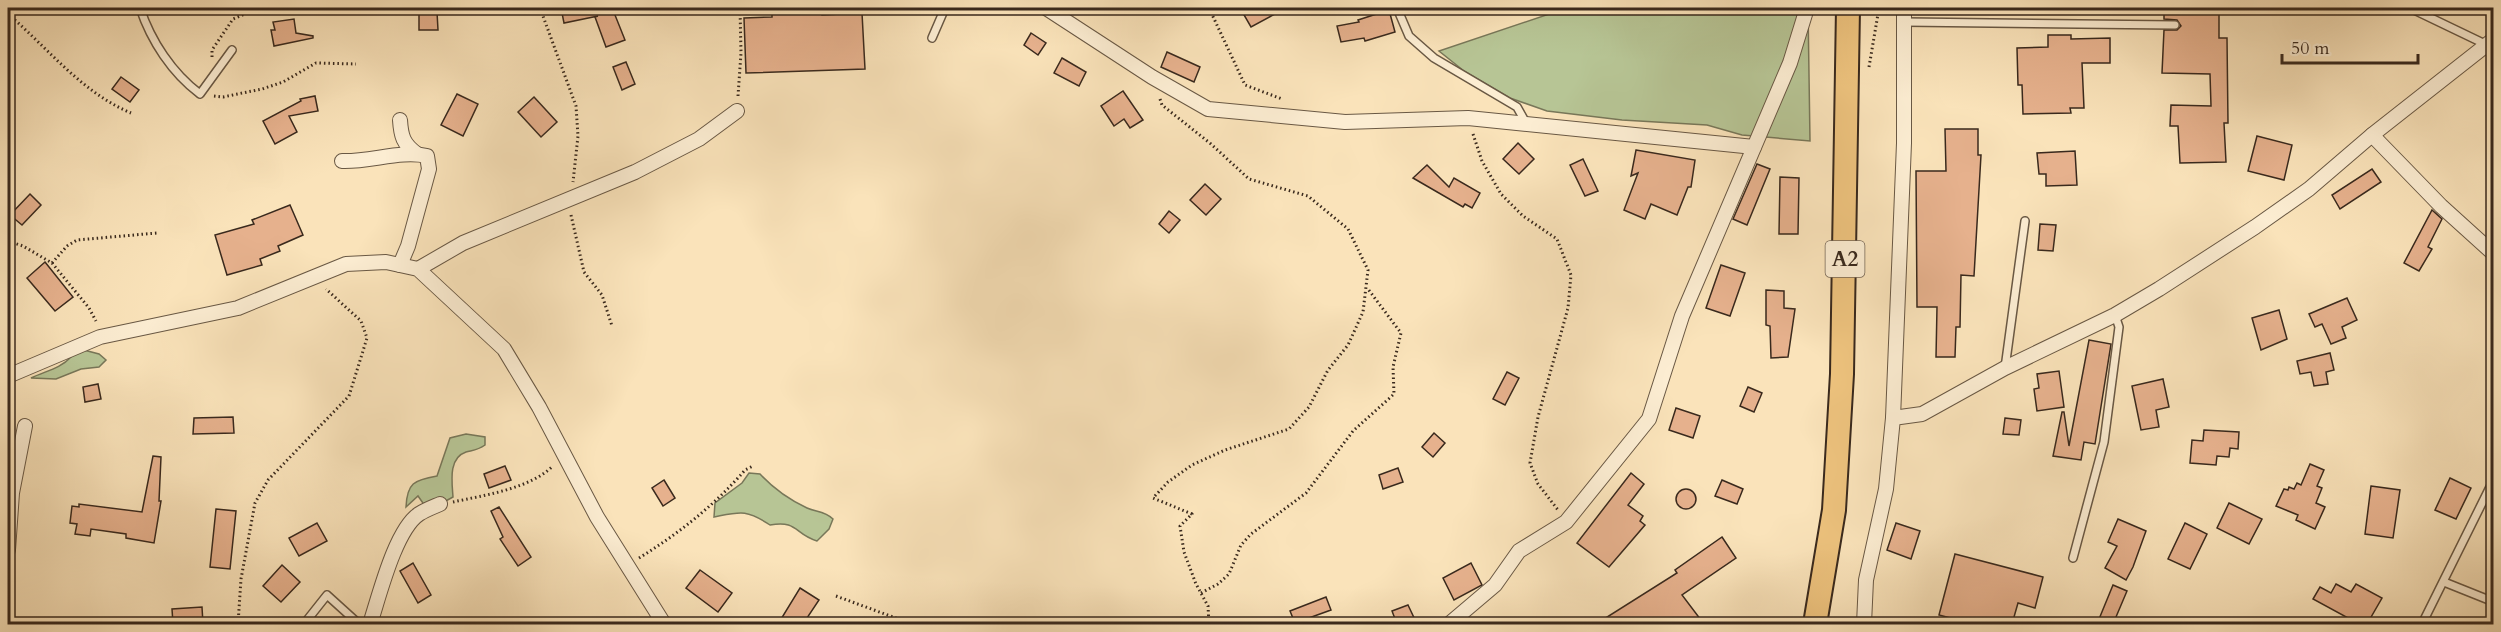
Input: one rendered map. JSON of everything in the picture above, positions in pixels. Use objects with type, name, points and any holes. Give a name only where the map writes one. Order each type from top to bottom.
[{"type":"main road","name":"A2","points":[[1815,624],[1834,510],[1842,374],[1848,8]]},
{"type":"street","points":[[1046,8],[1152,77],[1208,110],[1345,123],[1468,118],[1754,147]]},
{"type":"street","points":[[1449,624],[1495,585],[1519,551],[1566,522],[1649,419],[1682,316],[1790,63],[1807,8]]},
{"type":"street","points":[[1864,624],[1866,579],[1886,489],[1893,418],[1904,143],[1904,8]]},
{"type":"street","points":[[1893,418],[1922,414],[2005,368],[2115,315],[2309,189],[2489,41]]},
{"type":"street","points":[[418,269],[463,243],[634,172],[699,139],[737,111]]},
{"type":"street","points":[[400,120],[401,136],[406,146],[417,154]]},
{"type":"street","points":[[2372,135],[2441,206],[2493,254]]},
{"type":"street","points":[[342,161],[377,160],[417,154],[427,156],[429,169],[408,246],[399,265]]},
{"type":"street","points":[[8,376],[100,337],[238,308],[346,264],[386,262],[418,269],[504,349],[539,407],[597,517],[664,624]]},
{"type":"street","points":[[8,550],[12,493],[25,426]]},
{"type":"street","points":[[370,624],[388,568],[403,535],[417,515],[440,504]]},
{"type":"lane","points":[[140,8],[159,47],[183,81],[200,94],[219,71],[232,50]]},
{"type":"lane","points":[[932,38],[945,8]]},
{"type":"lane","points":[[1397,8],[1409,36],[1434,58],[1517,107],[1526,123]]},
{"type":"lane","points":[[2410,8],[2489,41]]},
{"type":"lane","points":[[1905,22],[2175,25]]},
{"type":"lane","points":[[2005,368],[2025,221]]},
{"type":"lane","points":[[2073,558],[2104,442],[2119,327],[2115,315]]},
{"type":"lane","points":[[2422,624],[2493,479]]},
{"type":"lane","points":[[2444,582],[2493,602]]},
{"type":"lane","points":[[304,624],[327,595],[359,624]]},
{"type":"path","points":[[219,71],[211,61],[212,50],[221,35],[233,19],[259,8]]},
{"type":"path","points":[[540,8],[576,106],[578,136],[576,163],[569,198],[574,237],[584,272],[602,295],[612,326]]},
{"type":"path","points":[[737,111],[741,53],[740,8]]},
{"type":"path","points":[[1209,8],[1245,85],[1284,99]]},
{"type":"path","points":[[8,14],[36,37],[94,94],[131,113]]},
{"type":"path","points":[[200,94],[223,97],[262,89],[283,82],[316,63],[356,64]]},
{"type":"path","points":[[1152,77],[1162,105],[1211,144],[1249,179],[1308,196],[1348,229],[1368,270],[1363,312],[1348,345],[1328,370],[1309,407],[1289,429],[1225,450],[1192,465],[1168,482],[1152,498],[1192,514],[1180,526],[1184,552],[1200,593],[1208,606],[1209,624]]},
{"type":"path","points":[[1468,118],[1482,161],[1501,194],[1523,216],[1557,239],[1571,275],[1568,308],[1538,417],[1530,463],[1538,484],[1566,522]]},
{"type":"path","points":[[52,263],[67,246],[77,240],[157,233]]},
{"type":"path","points":[[8,241],[23,246],[52,263],[95,319],[100,337]]},
{"type":"path","points":[[238,624],[241,579],[255,503],[268,480],[349,396],[367,338],[361,321],[332,297],[316,276]]},
{"type":"path","points":[[1200,593],[1218,584],[1229,574],[1234,558],[1246,540],[1306,493],[1318,474],[1353,431],[1395,394],[1393,367],[1401,333],[1366,288]]},
{"type":"path","points":[[440,504],[490,493],[544,476],[565,455]]},
{"type":"path","points":[[627,565],[667,540],[703,512],[745,470],[753,466]]},
{"type":"path","points":[[836,596],[912,624]]},
{"type":"green space","points":[[1567,8],[1808,8],[1810,141],[1742,135],[1707,125],[1622,120],[1547,111],[1510,98],[1464,71],[1439,51]]},
{"type":"green space","points":[[80,349],[99,354],[106,360],[99,367],[81,369],[56,379],[31,378],[62,364],[71,357],[71,350]]},
{"type":"green space","points":[[466,434],[485,437],[485,445],[466,452],[456,459],[452,471],[453,497],[444,502],[425,506],[418,496],[406,507],[408,493],[413,484],[437,476],[450,438]]},
{"type":"green space","points":[[749,473],[760,474],[794,501],[830,516],[833,519],[829,529],[817,541],[786,524],[770,525],[749,514],[737,513],[714,517],[715,503],[742,483]]},
{"type":"building","points":[[561,8],[606,8],[607,13],[613,10],[625,40],[606,47],[595,17],[598,16],[564,23]]},
{"type":"building","points":[[772,8],[821,8],[822,15],[862,13],[865,69],[746,73],[744,18],[772,17]]},
{"type":"building","points":[[1240,8],[1286,8],[1251,27]]},
{"type":"building","points":[[2164,8],[2219,8],[2219,38],[2227,38],[2228,123],[2224,123],[2226,162],[2180,163],[2178,126],[2170,126],[2171,105],[2211,106],[2210,74],[2162,73],[2164,30],[2177,30],[2181,26],[2177,20],[2164,19]]},
{"type":"building","points":[[1389,10],[1395,32],[1365,41],[1364,38],[1341,42],[1337,26],[1359,22],[1358,20]]},
{"type":"building","points":[[419,12],[437,12],[438,30],[419,30]]},
{"type":"building","points":[[294,19],[296,33],[313,36],[313,38],[274,46],[271,30],[275,30],[273,22]]},
{"type":"building","points":[[1031,33],[1046,43],[1038,55],[1024,45]]},
{"type":"building","points":[[2048,35],[2071,35],[2071,39],[2110,38],[2110,63],[2082,63],[2084,108],[2070,108],[2071,113],[2023,114],[2022,85],[2018,85],[2017,48],[2048,47]]},
{"type":"building","points":[[1167,52],[1200,67],[1194,82],[1161,67]]},
{"type":"building","points":[[1062,58],[1086,72],[1079,86],[1054,73]]},
{"type":"building","points":[[626,62],[635,84],[622,90],[613,67]]},
{"type":"building","points":[[121,77],[139,90],[130,102],[112,89]]},
{"type":"building","points":[[1123,91],[1143,120],[1130,128],[1124,119],[1114,126],[1101,106]]},
{"type":"building","points":[[457,94],[478,104],[463,136],[441,125]]},
{"type":"building","points":[[315,96],[318,111],[289,116],[297,132],[275,144],[263,121],[301,101],[300,99]]},
{"type":"building","points":[[534,97],[557,122],[541,137],[518,112]]},
{"type":"building","points":[[1945,129],[1978,129],[1978,155],[1981,155],[1974,276],[1961,275],[1960,327],[1956,327],[1955,357],[1936,357],[1937,307],[1917,307],[1916,171],[1946,171]]},
{"type":"building","points":[[2257,136],[2292,145],[2284,180],[2248,171]]},
{"type":"building","points":[[1518,143],[1534,159],[1519,174],[1503,159]]},
{"type":"building","points":[[1636,150],[1695,160],[1691,187],[1688,187],[1677,215],[1651,204],[1645,219],[1624,210],[1638,173],[1631,176]]},
{"type":"building","points":[[2075,151],[2077,185],[2046,186],[2046,174],[2039,174],[2037,153]]},
{"type":"building","points":[[1583,159],[1598,191],[1585,196],[1570,165]]},
{"type":"building","points":[[1757,164],[1770,169],[1747,225],[1733,219]]},
{"type":"building","points":[[1427,165],[1449,187],[1454,178],[1480,193],[1472,208],[1465,204],[1463,207],[1413,178]]},
{"type":"building","points":[[2372,169],[2381,182],[2340,209],[2332,195]]},
{"type":"building","points":[[1780,177],[1799,178],[1798,234],[1779,234]]},
{"type":"building","points":[[1205,184],[1221,199],[1206,215],[1190,200]]},
{"type":"building","points":[[30,194],[41,205],[22,225],[10,215]]},
{"type":"building","points":[[290,205],[303,235],[278,246],[280,251],[260,259],[262,265],[227,275],[215,235],[254,224],[252,220]]},
{"type":"building","points":[[2432,210],[2442,219],[2428,247],[2432,249],[2419,271],[2404,263]]},
{"type":"building","points":[[1169,211],[1180,220],[1169,233],[1159,224]]},
{"type":"building","points":[[2040,224],[2056,225],[2053,251],[2038,250]]},
{"type":"building","points":[[45,262],[73,297],[55,311],[27,278]]},
{"type":"building","points":[[1721,265],[1745,273],[1730,316],[1706,308]]},
{"type":"building","points":[[1766,290],[1784,291],[1784,308],[1795,309],[1788,357],[1771,358],[1770,326],[1766,325]]},
{"type":"building","points":[[2347,298],[2357,320],[2342,327],[2346,338],[2331,344],[2322,324],[2315,327],[2309,314]]},
{"type":"building","points":[[2279,310],[2287,339],[2261,350],[2252,318]]},
{"type":"building","points":[[2089,340],[2111,344],[2095,444],[2084,442],[2081,460],[2053,456],[2062,412],[2064,412],[2069,446]]},
{"type":"building","points":[[2330,353],[2334,370],[2326,372],[2328,384],[2314,386],[2311,372],[2300,374],[2297,361]]},
{"type":"building","points":[[2059,371],[2064,407],[2037,411],[2034,389],[2039,388],[2037,374]]},
{"type":"building","points":[[1507,372],[1519,378],[1505,405],[1493,399]]},
{"type":"building","points":[[2163,379],[2169,407],[2156,410],[2159,427],[2141,430],[2132,386]]},
{"type":"building","points":[[98,384],[101,399],[85,402],[83,387]]},
{"type":"building","points":[[1748,387],[1762,393],[1754,412],[1740,406]]},
{"type":"building","points":[[1676,408],[1700,416],[1693,438],[1669,430]]},
{"type":"building","points":[[233,417],[234,433],[193,434],[194,418]]},
{"type":"building","points":[[2005,418],[2021,420],[2019,435],[2003,434]]},
{"type":"building","points":[[2204,430],[2239,432],[2238,449],[2230,448],[2229,457],[2217,456],[2216,465],[2190,463],[2192,440],[2203,441]]},
{"type":"building","points":[[1434,433],[1445,443],[1433,457],[1422,447]]},
{"type":"building","points":[[153,456],[161,457],[159,501],[161,501],[154,543],[126,538],[126,534],[91,529],[90,536],[75,534],[77,524],[70,523],[72,506],[79,507],[79,504],[142,512]]},
{"type":"building","points":[[2310,464],[2324,470],[2317,486],[2322,488],[2316,503],[2325,507],[2315,529],[2296,520],[2298,515],[2276,506],[2284,489],[2288,490],[2289,487],[2294,489],[2297,483],[2301,485]]},
{"type":"building","points":[[505,466],[511,480],[489,488],[484,474]]},
{"type":"building","points":[[1398,468],[1403,482],[1383,489],[1379,475]]},
{"type":"building","points":[[1631,473],[1644,484],[1628,505],[1643,516],[1640,521],[1645,525],[1609,567],[1577,543]]},
{"type":"building","points":[[2450,478],[2471,488],[2456,519],[2435,510]]},
{"type":"building","points":[[664,480],[675,498],[663,506],[652,488]]},
{"type":"building","points":[[1722,480],[1743,489],[1737,504],[1715,496]]},
{"type":"building","points":[[2371,486],[2400,490],[2393,538],[2365,534]]},
{"type":"building","points":[[1682,489],[1690,489],[1696,495],[1696,503],[1690,509],[1682,509],[1676,503],[1676,495]]},
{"type":"building","points":[[2229,503],[2262,519],[2249,544],[2217,528]]},
{"type":"building","points":[[499,507],[531,557],[518,566],[500,539],[503,537],[491,511]]},
{"type":"building","points":[[216,509],[236,511],[230,569],[210,567]]},
{"type":"building","points":[[2118,519],[2146,531],[2126,580],[2105,568],[2117,546],[2108,542]]},
{"type":"building","points":[[317,523],[327,541],[299,556],[289,538]]},
{"type":"building","points":[[1896,523],[1920,531],[1911,559],[1887,550]]},
{"type":"building","points":[[2185,523],[2207,534],[2190,569],[2168,559]]},
{"type":"building","points":[[1722,537],[1736,558],[1682,595],[1704,624],[1596,624],[1677,573],[1675,570]]},
{"type":"building","points":[[1955,554],[2043,577],[2035,608],[2018,603],[2012,624],[1973,624],[1939,615]]},
{"type":"building","points":[[413,563],[431,595],[418,603],[400,571]]},
{"type":"building","points":[[1471,563],[1482,585],[1454,600],[1443,578]]},
{"type":"building","points":[[282,565],[300,582],[281,602],[263,586]]},
{"type":"building","points":[[700,570],[732,593],[718,612],[686,588]]},
{"type":"building","points":[[2336,584],[2351,592],[2356,584],[2382,598],[2367,624],[2359,624],[2313,599],[2320,587],[2331,593]]},
{"type":"building","points":[[2113,585],[2127,591],[2113,624],[2097,624]]},
{"type":"building","points":[[800,588],[819,600],[803,624],[778,624]]},
{"type":"building","points":[[1326,597],[1331,610],[1295,623],[1290,611]]},
{"type":"building","points":[[1408,605],[1417,624],[1397,624],[1392,611]]},
{"type":"building","points":[[202,607],[203,624],[173,624],[172,609]]}]
